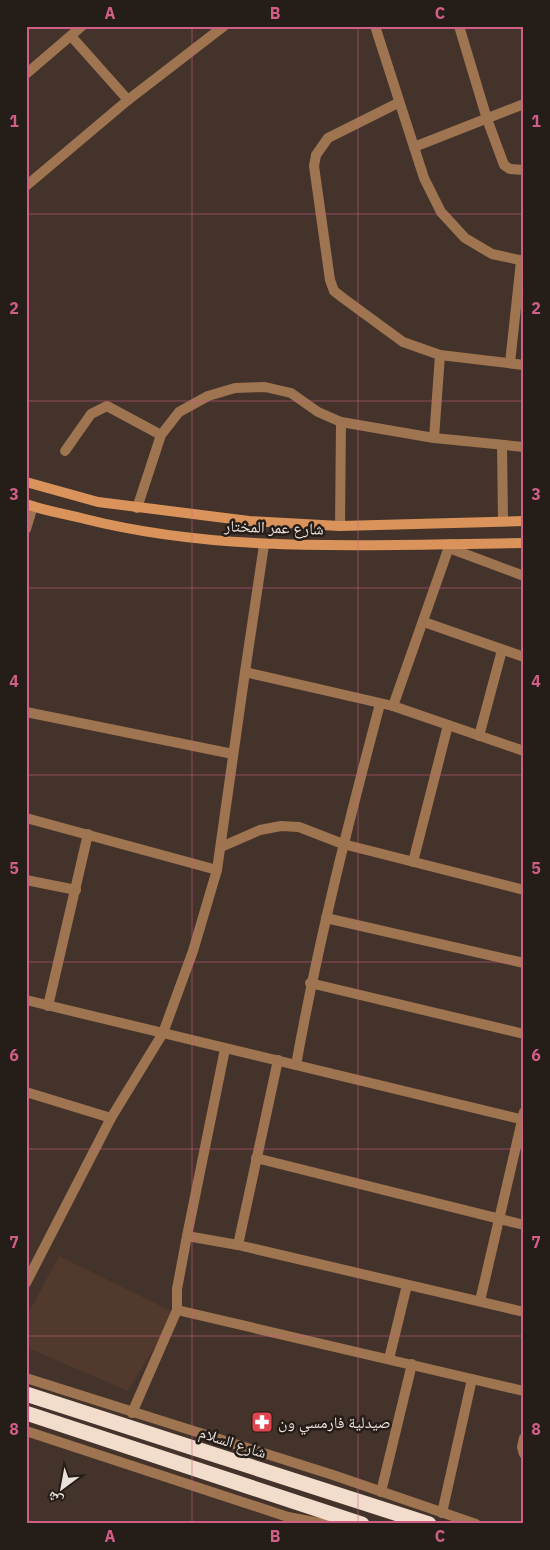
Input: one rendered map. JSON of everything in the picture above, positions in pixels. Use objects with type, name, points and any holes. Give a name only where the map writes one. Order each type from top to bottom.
[{"type":"highway","name":"شارع السلام","points":[[26,1394],[429,1524]]},
{"type":"highway","points":[[26,1414],[362,1524]]},
{"type":"street","points":[[26,74],[82,26]]},
{"type":"street","points":[[26,186],[128,100],[224,26]]},
{"type":"street","points":[[375,26],[398,103],[424,178],[441,212],[465,238],[492,254],[522,261],[510,363]]},
{"type":"street","points":[[458,26],[486,119],[504,165],[510,169],[524,170]]},
{"type":"street","points":[[71,36],[128,100]]},
{"type":"street","points":[[398,103],[328,138],[316,155],[314,166],[330,280],[334,291],[403,342],[440,355],[524,364]]},
{"type":"street","points":[[414,147],[524,104]]},
{"type":"street","points":[[434,438],[440,355]]},
{"type":"street","points":[[137,508],[161,434],[179,412],[208,396],[235,388],[265,387],[291,393],[318,412],[340,422],[434,438],[524,447]]},
{"type":"street","points":[[65,451],[91,414],[99,408],[107,406],[161,434]]},
{"type":"street","points":[[340,422],[340,526]]},
{"type":"street","points":[[502,445],[503,521]]},
{"type":"street","name":"شارع عمر المختار","points":[[26,482],[98,502],[249,521],[340,526],[524,521]]},
{"type":"street","points":[[26,529],[30,505]]},
{"type":"street","name":"شارع عمر المختار","points":[[30,505],[119,527],[182,537],[264,545],[450,546],[524,543]]},
{"type":"street","points":[[26,1283],[111,1118],[163,1033],[193,951],[218,870],[264,545]]},
{"type":"street","points":[[393,706],[450,546],[524,576]]},
{"type":"street","points":[[424,622],[502,650],[523,655]]},
{"type":"street","points":[[479,736],[502,650]]},
{"type":"street","points":[[245,672],[393,706],[524,751]]},
{"type":"street","points":[[296,1065],[310,983],[343,844],[380,704]]},
{"type":"street","points":[[26,712],[233,754]]},
{"type":"street","points":[[413,862],[448,725]]},
{"type":"street","points":[[26,818],[218,870]]},
{"type":"street","points":[[221,847],[260,830],[280,826],[299,827],[343,844],[524,890]]},
{"type":"street","points":[[48,1006],[88,834]]},
{"type":"street","points":[[26,880],[76,890]]},
{"type":"street","points":[[326,918],[524,963]]},
{"type":"street","points":[[310,983],[524,1034]]},
{"type":"street","points":[[26,1000],[225,1050],[278,1060],[523,1117],[480,1302]]},
{"type":"street","points":[[132,1413],[178,1310],[177,1289],[225,1050]]},
{"type":"street","points":[[238,1245],[278,1060]]},
{"type":"street","points":[[26,1092],[111,1118]]},
{"type":"street","points":[[256,1158],[524,1225]]},
{"type":"street","points":[[187,1236],[238,1245],[524,1312]]},
{"type":"street","points":[[389,1359],[407,1286]]},
{"type":"street","points":[[178,1310],[524,1391]]},
{"type":"street","points":[[381,1492],[412,1364]]},
{"type":"street","points":[[26,1378],[333,1475],[476,1524]]},
{"type":"street","points":[[442,1513],[472,1379]]},
{"type":"street","points":[[26,1431],[288,1517],[325,1524]]},
{"type":"street","points":[[524,1438],[522,1448],[524,1454]]},
{"type":"shaded area","points":[[59,1256],[175,1313],[128,1391],[26,1347],[26,1318]]},
{"type":"place","name":"صيدلية فارمسي ون","points":[[262,1422]]}]
